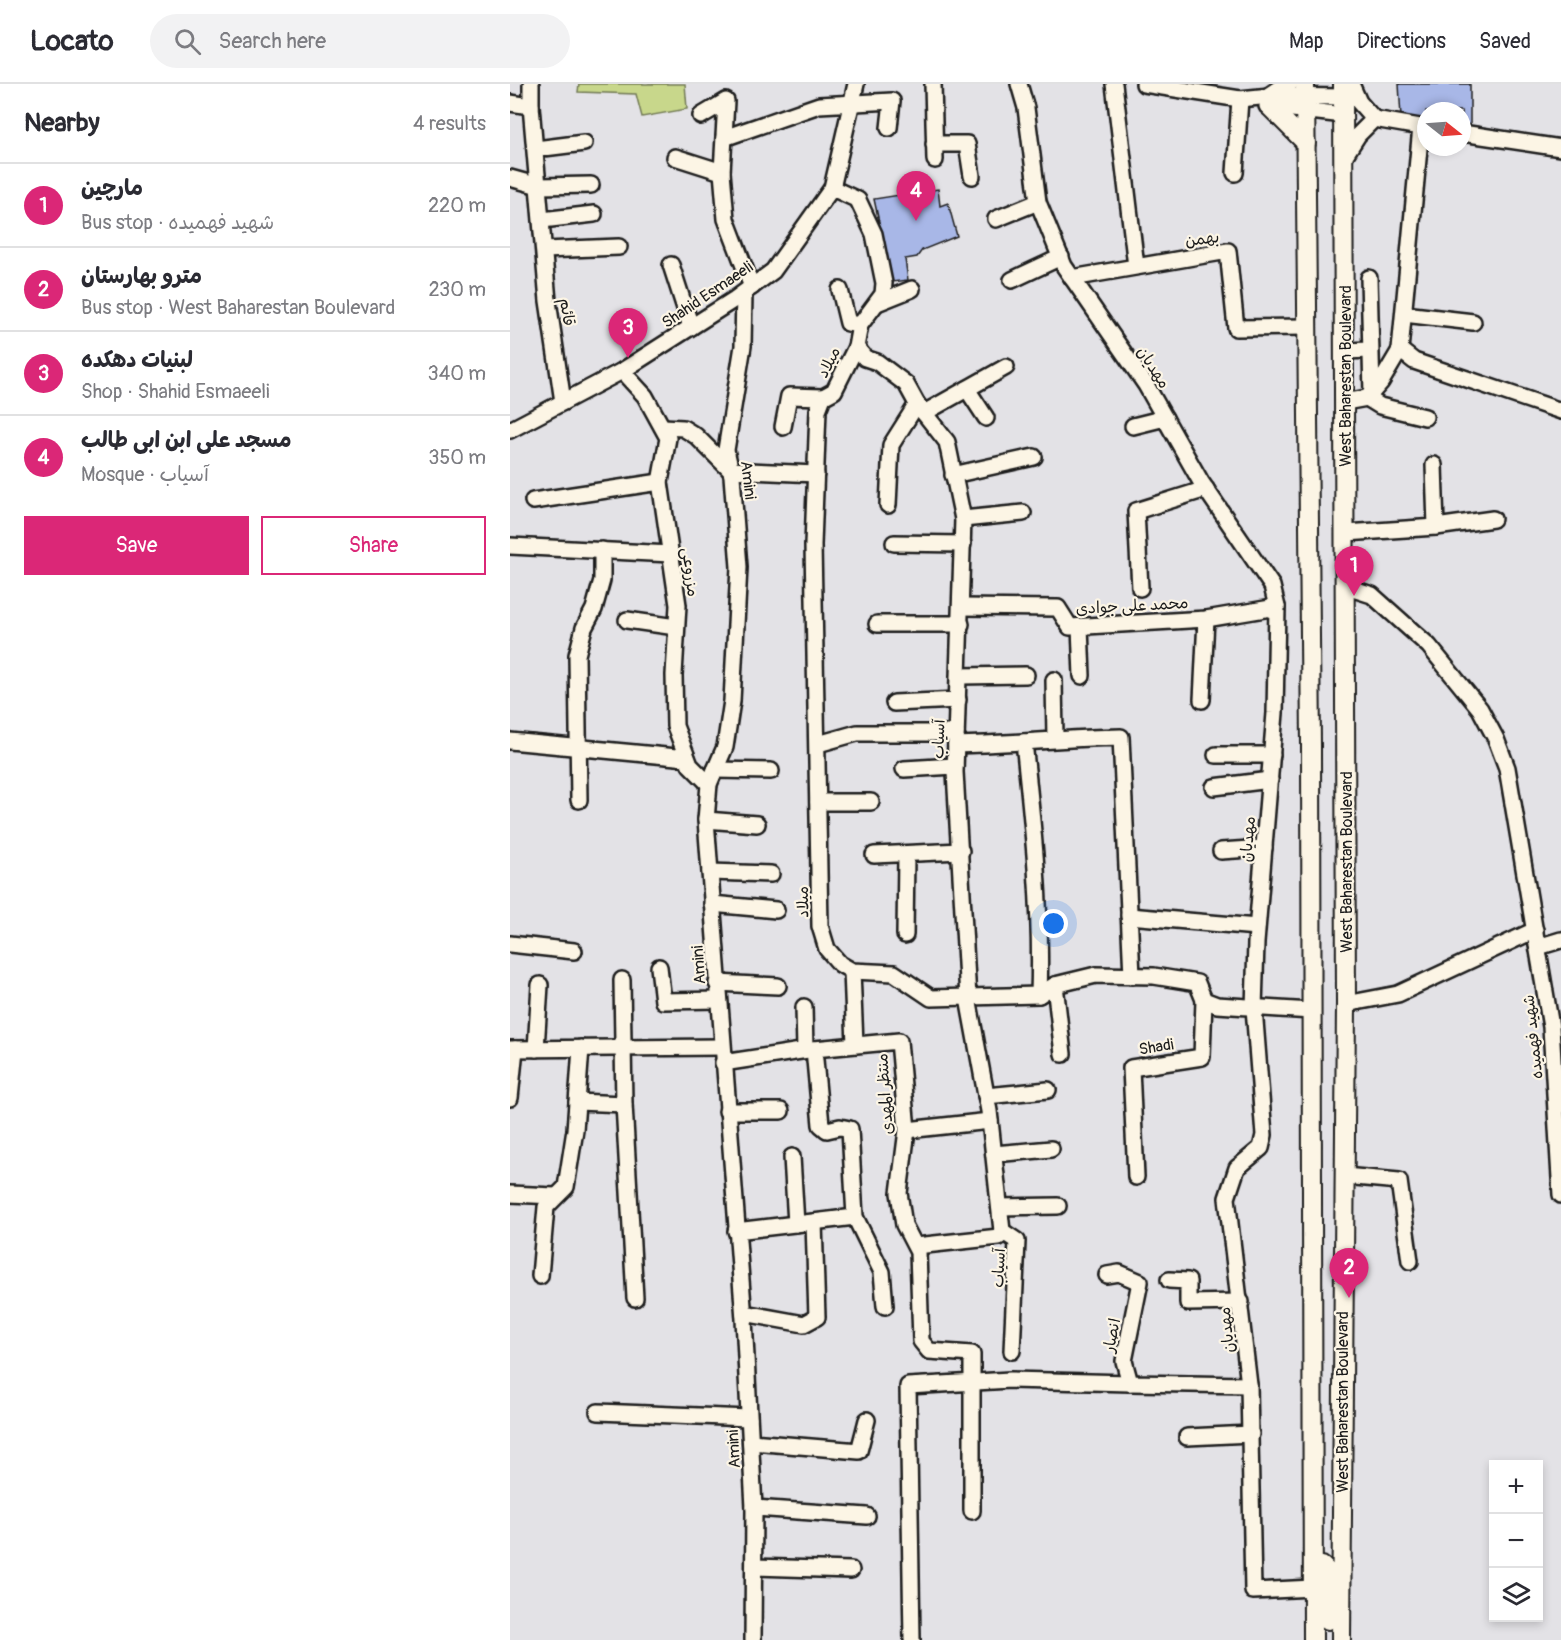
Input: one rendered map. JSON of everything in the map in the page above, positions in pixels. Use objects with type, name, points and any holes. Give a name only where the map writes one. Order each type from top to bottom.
[{"type":"main road","points":[[1288,84],[1270,101],[1306,143]]},
{"type":"main road","name":"West Baharestan Boulevard","points":[[1341,1640],[1346,1004],[1345,95]]},
{"type":"main road","name":"West Baharestan Boulevard","points":[[1305,97],[1312,1011],[1313,1640]]},
{"type":"main road","points":[[1313,1417],[1322,1454],[1324,1522],[1330,1526],[1341,1526]]},
{"type":"main road","points":[[1313,1568],[1322,1566],[1328,1572],[1329,1640]]},
{"type":"street","name":"قائم","points":[[531,84],[548,301],[563,402]]},
{"type":"street","name":"Shahid Esmaeeli","points":[[510,430],[622,371],[748,290],[772,270],[832,188],[856,84]]},
{"type":"street","points":[[933,84],[935,160]]},
{"type":"street","name":"مهدیان","points":[[1019,84],[1026,108],[1038,202],[1060,257],[1146,385],[1206,489],[1272,586],[1277,607],[1272,755],[1257,927],[1254,1008],[1264,1134],[1261,1148],[1237,1168],[1227,1198],[1249,1385],[1253,1591],[1313,1588]]},
{"type":"street","points":[[1114,84],[1136,266]]},
{"type":"street","points":[[1148,84],[1245,100],[1270,101],[1345,95],[1359,102],[1374,119],[1417,127]]},
{"type":"street","points":[[1235,173],[1245,100]]},
{"type":"street","points":[[701,116],[726,101],[722,172],[726,219],[748,290]]},
{"type":"street","points":[[724,138],[819,105],[892,101],[889,128]]},
{"type":"street","points":[[510,103],[531,105]]},
{"type":"street","points":[[1344,158],[1358,135],[1374,119]]},
{"type":"street","points":[[1471,134],[1561,148]]},
{"type":"street","points":[[536,149],[584,142]]},
{"type":"street","points":[[934,144],[967,144],[972,176]]},
{"type":"street","points":[[1345,402],[1370,395],[1400,350],[1421,156]]},
{"type":"street","points":[[675,157],[722,172]]},
{"type":"street","points":[[510,178],[539,186],[591,185]]},
{"type":"street","points":[[832,188],[858,200],[873,234],[884,283],[883,294],[860,325],[855,346]]},
{"type":"street","points":[[996,219],[1038,202]]},
{"type":"street","points":[[542,220],[594,214]]},
{"type":"street","points":[[544,250],[619,248]]},
{"type":"street","name":"بهمن","points":[[1072,278],[1228,251],[1236,328],[1307,327]]},
{"type":"street","points":[[1012,280],[1060,257]]},
{"type":"street","points":[[671,265],[691,327]]},
{"type":"street","points":[[1369,278],[1370,395],[1380,406],[1425,417]]},
{"type":"street","name":"Amini","points":[[748,290],[743,345],[726,450],[739,567],[734,667],[725,747],[712,777],[706,820],[718,1000],[744,1313],[754,1508],[753,1640]]},
{"type":"street","points":[[840,290],[848,323],[860,325]]},
{"type":"street","points":[[877,303],[912,290]]},
{"type":"street","points":[[1344,308],[1368,308]]},
{"type":"street","points":[[1404,314],[1473,322]]},
{"type":"street","name":"میلاد","points":[[852,971],[840,964],[827,949],[820,926],[813,545],[818,410],[823,398],[834,391],[855,346]]},
{"type":"street","name":"آسیاب","points":[[855,346],[865,358],[878,362],[906,384],[920,408],[947,442],[963,519],[962,607],[955,766],[968,998],[990,1121],[1002,1230],[1017,1241],[1012,1351]]},
{"type":"street","points":[[1345,351],[1370,350]]},
{"type":"street","points":[[1400,350],[1414,361],[1561,411]]},
{"type":"street","points":[[888,505],[891,445],[920,408],[967,389],[1006,367]]},
{"type":"street","name":"مزروعی","points":[[622,371],[645,396],[669,438],[660,482],[678,605],[675,726],[690,765],[712,777]]},
{"type":"street","points":[[967,389],[986,418]]},
{"type":"street","points":[[783,427],[789,396],[823,398]]},
{"type":"street","points":[[1133,426],[1165,418]]},
{"type":"street","points":[[663,428],[683,428],[696,436],[730,470],[816,474]]},
{"type":"street","points":[[953,475],[1034,457]]},
{"type":"street","points":[[1434,465],[1436,527]]},
{"type":"street","points":[[533,501],[660,482]]},
{"type":"street","points":[[1140,588],[1136,510],[1206,489]]},
{"type":"street","points":[[963,519],[1023,513]]},
{"type":"street","points":[[1346,533],[1436,527],[1492,519]]},
{"type":"street","points":[[894,543],[963,544]]},
{"type":"street","points":[[510,546],[671,554]]},
{"type":"street","points":[[579,800],[577,656],[584,628],[594,609],[602,580],[602,550]]},
{"type":"street","name":"شهید فهمیده","points":[[1347,587],[1372,595],[1429,646],[1480,709],[1496,739],[1507,768],[1551,1027],[1561,1195]]},
{"type":"street","name":"محمد علی جوادی","points":[[962,607],[1058,608],[1070,627],[1080,627],[1206,619],[1277,607]]},
{"type":"street","points":[[1202,700],[1206,619]]},
{"type":"street","points":[[627,620],[676,627]]},
{"type":"street","points":[[877,624],[961,624]]},
{"type":"street","points":[[1080,627],[1082,676]]},
{"type":"street","points":[[959,676],[1026,675]]},
{"type":"street","points":[[1054,680],[1055,738]]},
{"type":"street","points":[[894,703],[958,700]]},
{"type":"street","points":[[818,744],[857,733],[1024,742],[1055,738],[1121,737],[1132,976]]},
{"type":"street","points":[[510,741],[687,758]]},
{"type":"street","points":[[1024,742],[1040,903],[1039,995]]},
{"type":"street","points":[[1216,755],[1272,755]]},
{"type":"street","points":[[904,769],[955,766]]},
{"type":"street","points":[[712,777],[771,771]]},
{"type":"street","points":[[1214,787],[1270,780]]},
{"type":"street","points":[[818,802],[871,802]]},
{"type":"street","points":[[706,820],[757,824]]},
{"type":"street","points":[[1221,851],[1264,848]]},
{"type":"street","points":[[874,855],[961,851]]},
{"type":"street","points":[[905,935],[906,855]]},
{"type":"street","points":[[710,873],[771,873]]},
{"type":"street","points":[[712,904],[776,910]]},
{"type":"street","points":[[1129,916],[1257,927]]},
{"type":"street","points":[[1346,1004],[1398,994],[1535,930]]},
{"type":"street","points":[[1538,947],[1561,940]]},
{"type":"street","points":[[510,944],[574,951]]},
{"type":"street","points":[[659,967],[663,1001],[718,1000]]},
{"type":"street","points":[[855,1044],[852,971],[894,973],[931,998],[1039,995],[1055,986],[1096,975],[1132,976],[1197,983],[1204,1000],[1217,1005],[1312,1011]]},
{"type":"street","points":[[622,980],[624,1104],[635,1298]]},
{"type":"street","points":[[717,983],[778,986]]},
{"type":"street","points":[[536,1049],[540,985]]},
{"type":"street","points":[[1055,986],[1063,1054]]},
{"type":"street","name":"Shadi","points":[[1136,1177],[1131,1068],[1202,1057],[1204,1000]]},
{"type":"street","points":[[804,1007],[821,1125],[827,1130],[840,1127],[850,1129],[855,1217],[882,1272],[885,1306]]},
{"type":"street","name":"منتظر المهدی","points":[[512,1049],[622,1048],[723,1055],[898,1041],[907,1130],[899,1193],[904,1225],[916,1246],[920,1283],[921,1341],[929,1351],[972,1354],[972,1382]]},
{"type":"street","points":[[540,1276],[546,1207],[566,1187],[577,1102],[581,1048]]},
{"type":"street","points":[[510,1098],[512,1049]]},
{"type":"street","points":[[986,1096],[1048,1090]]},
{"type":"street","points":[[577,1102],[624,1104]]},
{"type":"street","points":[[727,1111],[781,1111]]},
{"type":"street","points":[[907,1130],[990,1121]]},
{"type":"street","points":[[994,1154],[1051,1149]]},
{"type":"street","points":[[792,1157],[796,1224]]},
{"type":"street","points":[[1344,1176],[1399,1181],[1410,1261]]},
{"type":"street","points":[[510,1194],[555,1196]]},
{"type":"street","points":[[1000,1207],[1058,1206]]},
{"type":"street","points":[[736,1231],[855,1217]]},
{"type":"street","points":[[744,1313],[804,1324],[817,1317],[814,1222]]},
{"type":"street","points":[[916,1246],[999,1237],[1002,1230]]},
{"type":"street","name":"انصار","points":[[1107,1275],[1119,1274],[1140,1282],[1124,1361],[1130,1383]]},
{"type":"street","points":[[1169,1280],[1188,1281],[1188,1303],[1241,1302]]},
{"type":"street","points":[[972,1382],[972,1511]]},
{"type":"street","points":[[912,1640],[909,1386],[972,1382],[1249,1385]]},
{"type":"street","points":[[598,1412],[749,1418]]},
{"type":"street","points":[[751,1442],[859,1451],[867,1420]]},
{"type":"street","points":[[1187,1437],[1251,1434]]},
{"type":"street","points":[[754,1508],[867,1516]]},
{"type":"street","points":[[754,1567],[851,1570]]},
{"type":"green space","points":[[579,84],[685,84],[687,109],[642,117],[636,94],[578,92]]},
{"type":"building","points":[[1399,84],[1470,84],[1470,102],[1417,102],[1417,119],[1401,117]]},
{"type":"building","points":[[938,189],[940,206],[948,203],[957,236],[922,250],[917,257],[905,259],[908,280],[892,282],[874,199]]},
{"type":"place","name":"مسجد علی ابن ابی طالب","points":[[916,221]]},
{"type":"place","name":"لبنیات دهکده","points":[[628,358]]},
{"type":"place","name":"مارچین","points":[[1354,596]]},
{"type":"place","name":"مترو بهارستان","points":[[1349,1298]]}]
